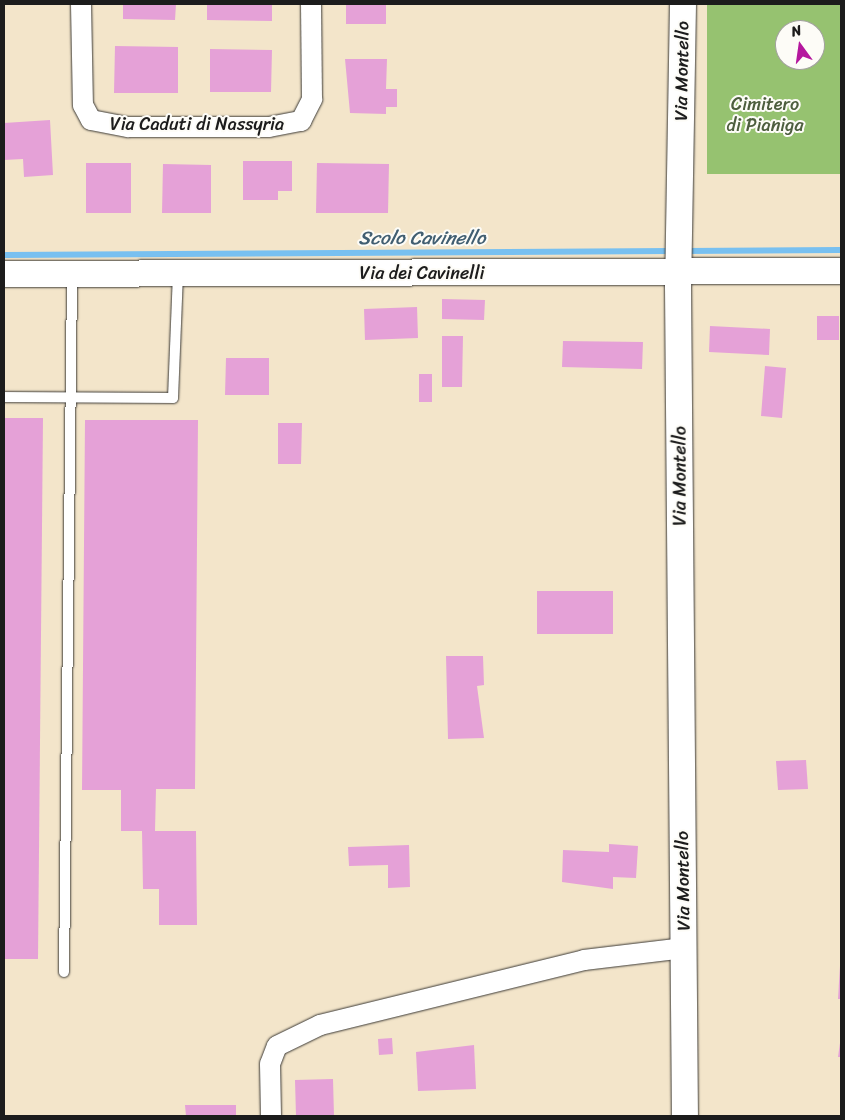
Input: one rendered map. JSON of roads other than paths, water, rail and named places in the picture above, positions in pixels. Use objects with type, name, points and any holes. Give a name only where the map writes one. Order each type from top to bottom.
[{"type":"street","name":"Via Caduti di Nassyria","points":[[80,4],[80,86],[91,120],[108,126],[269,127],[301,121],[312,99],[311,4]]},
{"type":"street","name":"Via Montello","points":[[683,4],[678,256],[685,1116]]},
{"type":"street","name":"Via dei Cavinelli","points":[[4,274],[72,275],[678,256],[841,271]]},
{"type":"street","name":"Via Montello","points":[[271,1116],[270,1064],[277,1046],[320,1024],[584,960],[684,948]]},
{"type":"lane","points":[[4,397],[173,398],[178,272]]},
{"type":"lane","points":[[64,972],[69,413],[73,396],[72,275]]},
{"type":"waterway","name":"Scolo Cavinello","points":[[685,251],[841,250]]},
{"type":"waterway","name":"Scolo Cavinello","points":[[4,255],[672,251]]},
{"type":"park label","name":"Cimitero di Pianiga","points":[[765,115]]}]
